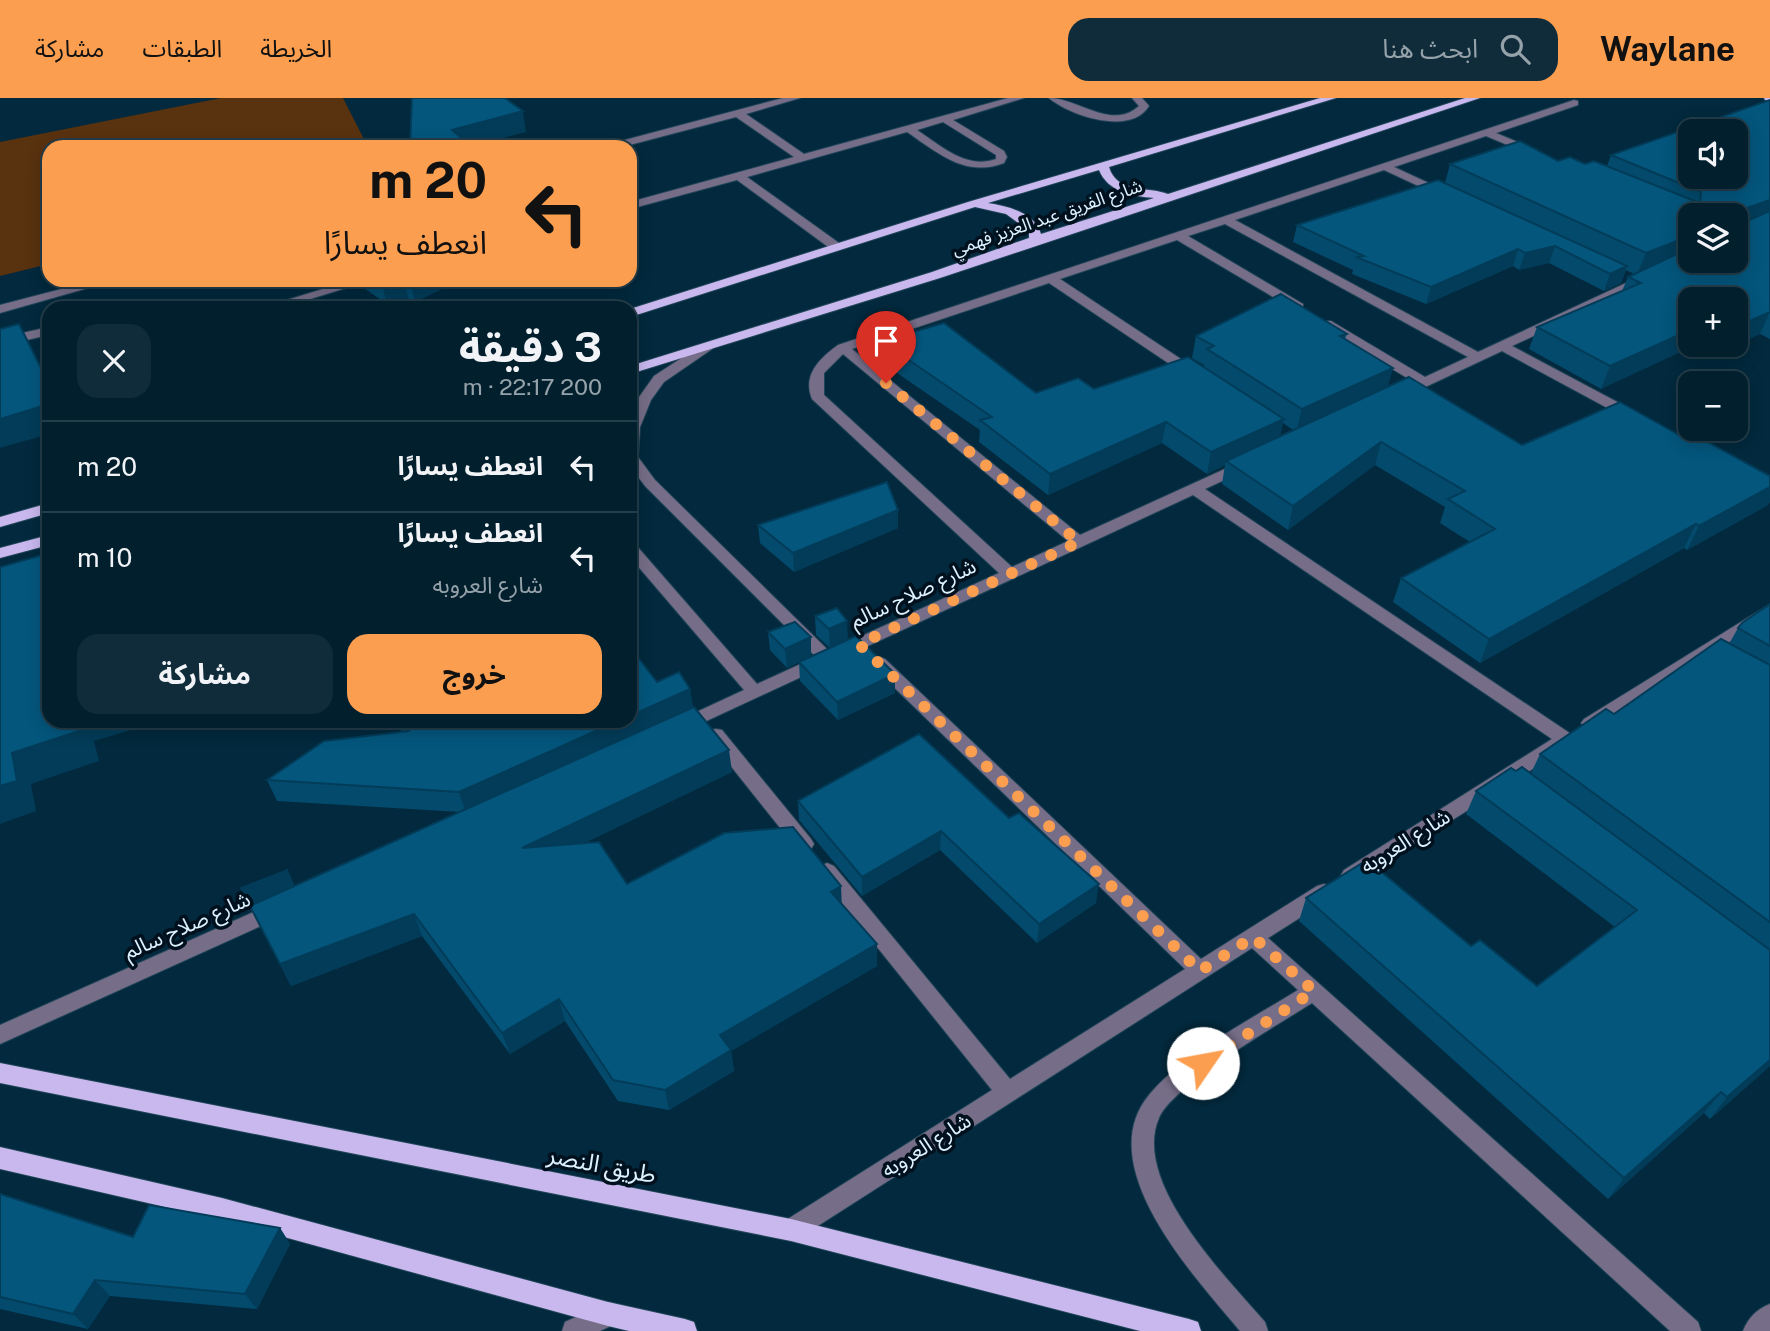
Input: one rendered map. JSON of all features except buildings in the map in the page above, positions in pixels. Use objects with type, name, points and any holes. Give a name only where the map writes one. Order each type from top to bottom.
[{"type":"main road","name":"شارع الفريق عبد العزيز فهمي","points":[[637,311],[972,204],[1331,98]]},
{"type":"main road","name":"شارع الفريق عبد العزيز فهمي","points":[[637,368],[936,275],[1172,195],[1475,98]]},
{"type":"main road","points":[[1103,165],[1104,173],[1121,187],[1145,194],[1172,195]]},
{"type":"main road","points":[[972,204],[1006,209],[1020,215],[1035,231],[1035,240]]},
{"type":"main road","points":[[0,522],[42,510]]},
{"type":"main road","points":[[0,553],[42,542]]},
{"type":"main road","name":"طريق النصر","points":[[0,1073],[791,1230],[1189,1331]]},
{"type":"main road","points":[[0,1158],[222,1209],[608,1314],[685,1331]]},
{"type":"street","points":[[637,140],[794,98]]},
{"type":"street","points":[[970,98],[986,107]]},
{"type":"street","points":[[637,204],[1019,98]]},
{"type":"street","points":[[1054,98],[1091,117],[1105,119],[1120,118],[1140,111],[1143,106],[1137,98]]},
{"type":"street","points":[[1010,574],[817,396],[814,381],[820,364],[843,348],[1574,103]]},
{"type":"street","points":[[737,113],[802,158]]},
{"type":"street","points":[[908,128],[965,164],[985,166],[1000,161],[1000,153],[943,118]]},
{"type":"street","points":[[1485,132],[1549,159]]},
{"type":"street","points":[[1384,166],[1460,201]]},
{"type":"street","points":[[738,175],[835,246]]},
{"type":"street","points":[[1226,220],[1478,357]]},
{"type":"street","points":[[1178,236],[1424,382]]},
{"type":"street","points":[[1388,399],[1502,346],[1631,280],[1658,273]]},
{"type":"street","points":[[1051,279],[1207,383]]},
{"type":"street","points":[[0,309],[83,287]]},
{"type":"street","points":[[291,301],[341,287]]},
{"type":"street","points":[[312,295],[317,301]]},
{"type":"street","points":[[0,342],[42,333]]},
{"type":"street","points":[[1502,346],[1648,425]]},
{"type":"street","points":[[637,417],[644,400],[659,379],[708,347]]},
{"type":"street","points":[[843,348],[1079,542]]},
{"type":"street","name":"شارع صلاح سالم","points":[[663,734],[1258,459]]},
{"type":"street","points":[[637,465],[650,483],[827,658]]},
{"type":"street","points":[[1195,489],[1565,739]]},
{"type":"street","points":[[637,555],[755,692]]},
{"type":"street","name":"شارع العروبه","points":[[791,1230],[1770,609]]},
{"type":"street","points":[[859,644],[1200,971]]},
{"type":"street","points":[[1705,650],[1727,663]]},
{"type":"street","points":[[701,717],[1008,1093]]},
{"type":"street","points":[[1508,775],[1530,792]]},
{"type":"street","name":"شارع صلاح سالم","points":[[0,1035],[293,902]]},
{"type":"street","points":[[1253,937],[1689,1331]]},
{"type":"street","points":[[1256,1331],[1211,1278],[1170,1218],[1143,1166],[1148,1114],[1181,1077],[1314,991]]},
{"type":"street","points":[[574,1331],[608,1314]]},
{"type":"street","points":[[1755,1331],[1770,1316]]},
{"type":"shaded area","points":[[221,98],[343,98],[364,140],[42,140],[42,266],[0,276],[0,142]]},
{"type":"route","points":[[886,383],[1079,542],[859,644],[1200,971],[1253,937],[1314,991],[1203,1063]]}]
